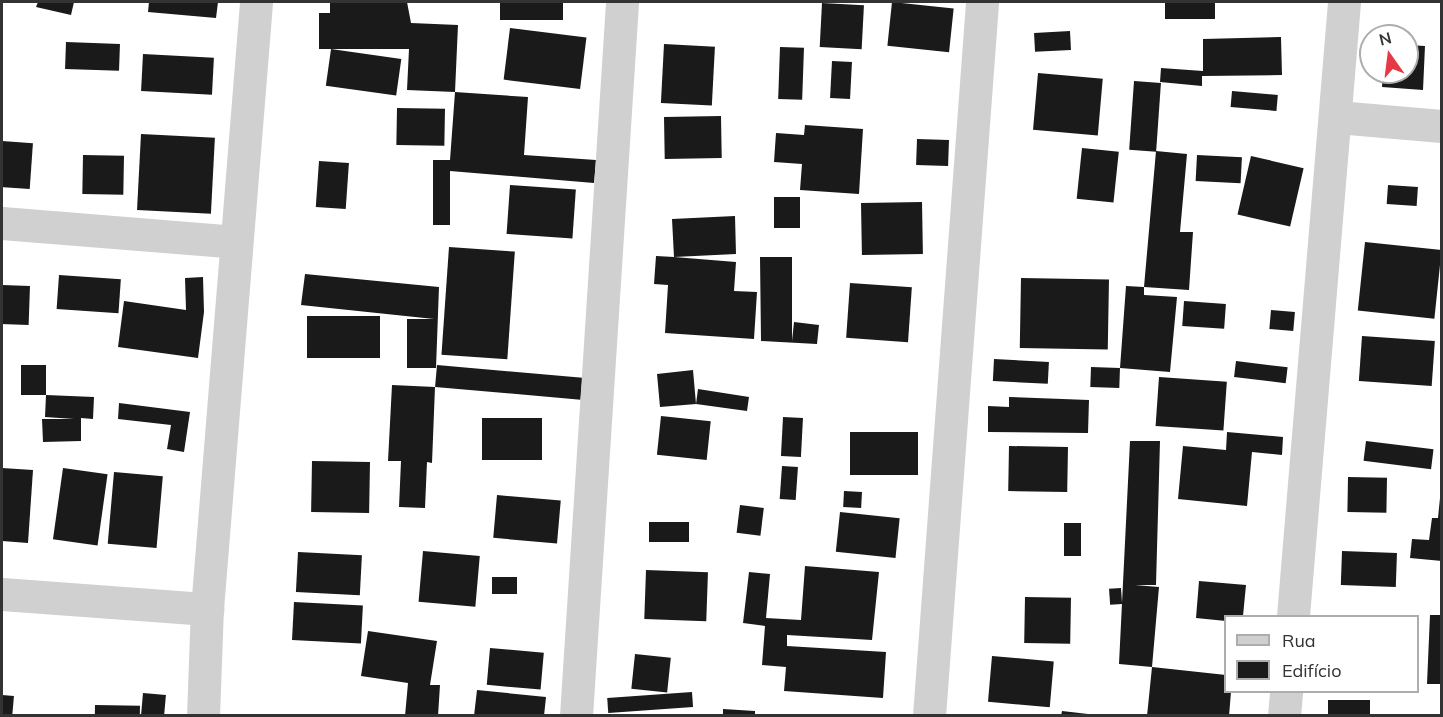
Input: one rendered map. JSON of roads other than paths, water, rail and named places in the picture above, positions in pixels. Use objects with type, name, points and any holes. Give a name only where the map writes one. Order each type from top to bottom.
[{"type":"street","points":[[203,716],[207,609],[256,2]]},
{"type":"street","points":[[576,716],[622,2]]},
{"type":"street","points":[[929,716],[982,2]]},
{"type":"street","points":[[1293,615],[1337,117],[1344,2]]},
{"type":"street","points":[[1337,117],[1442,126]]},
{"type":"street","points":[[2,223],[236,242]]},
{"type":"street","points":[[2,594],[207,609]]},
{"type":"street","points":[[1284,716],[1286,693]]}]
